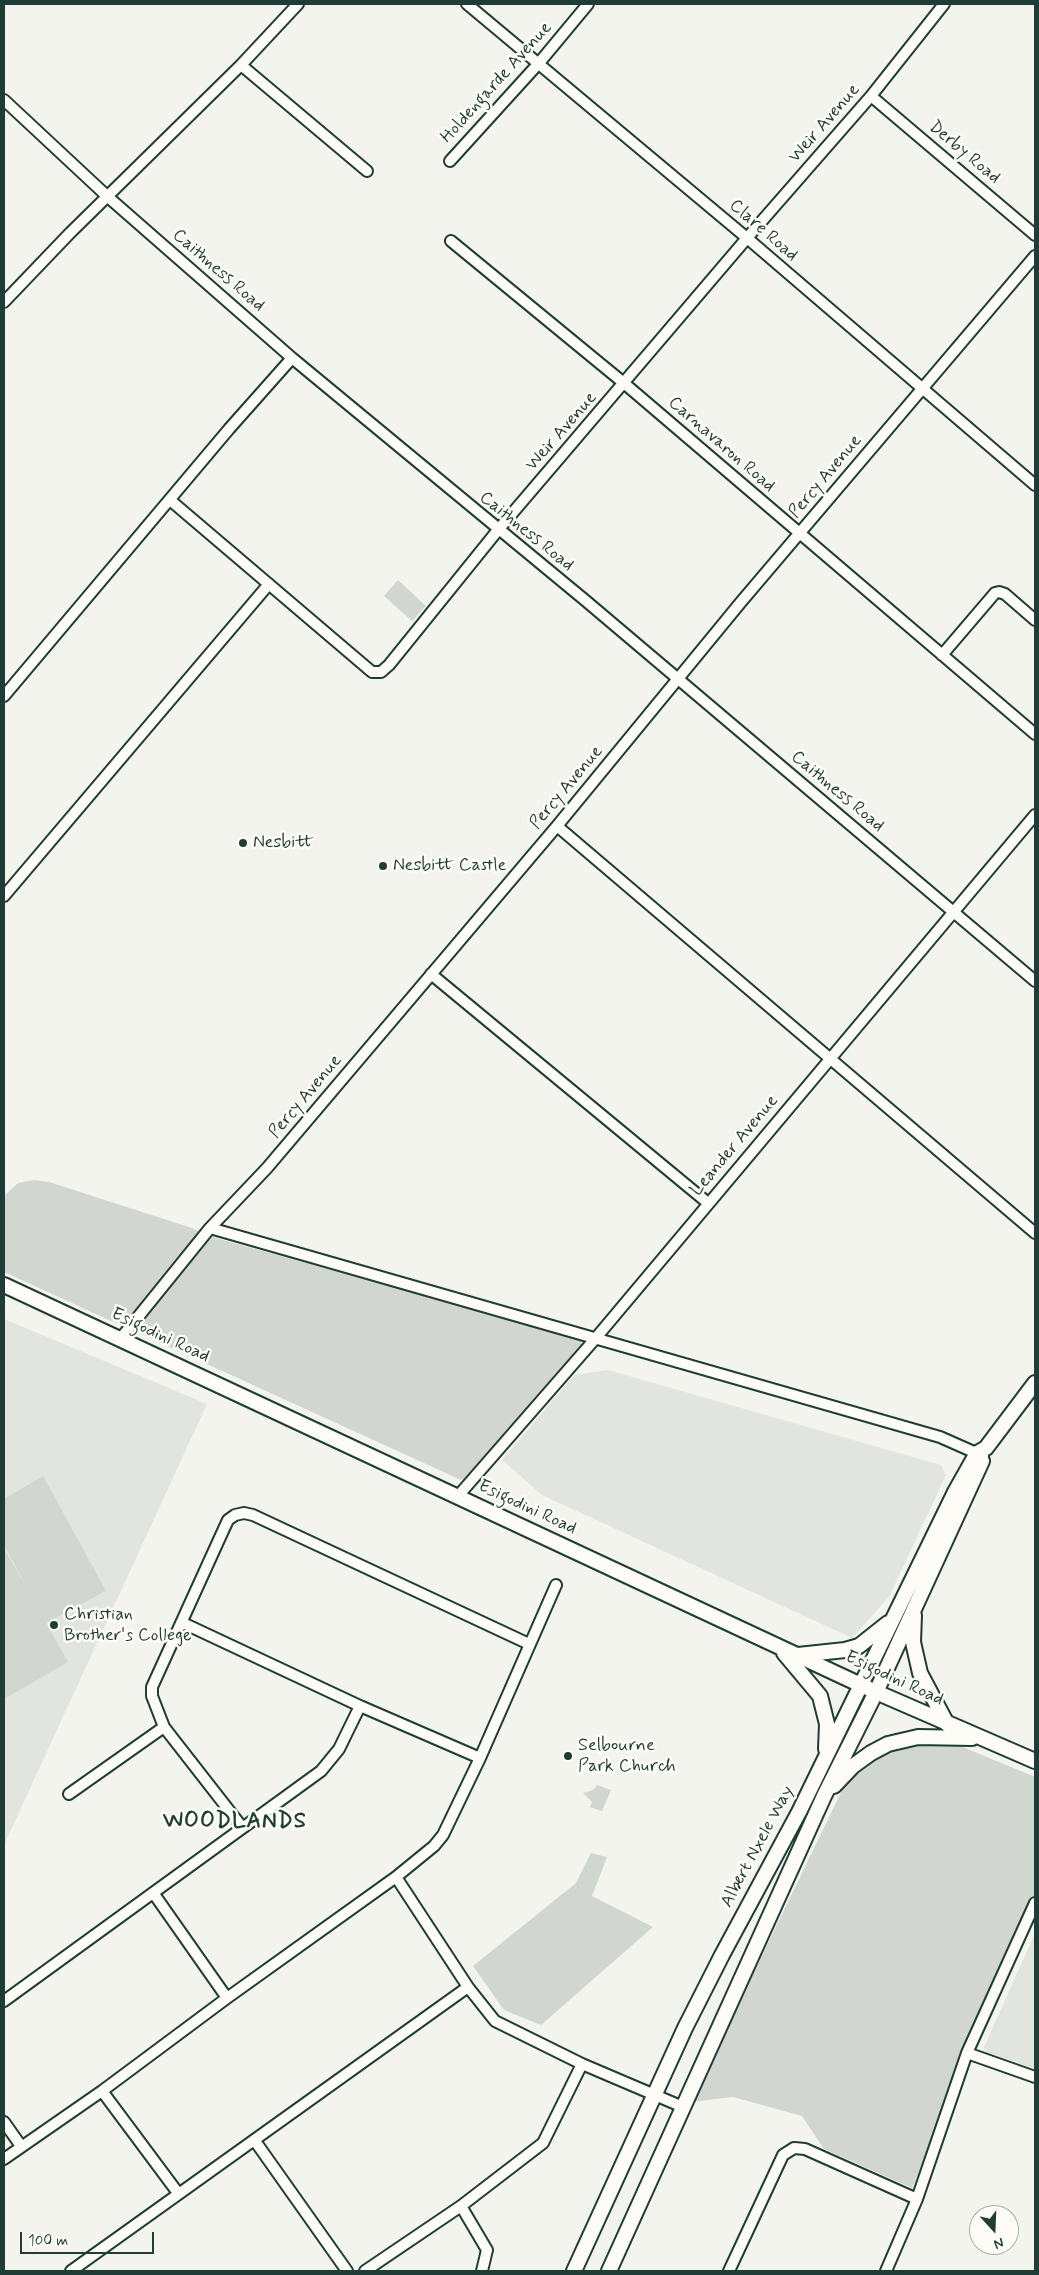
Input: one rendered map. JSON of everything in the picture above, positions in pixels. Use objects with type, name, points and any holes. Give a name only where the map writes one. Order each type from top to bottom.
[{"type":"main road","name":"Esigodini Road","points":[[4,1285],[122,1338],[876,1692],[1035,1761]]},
{"type":"main road","name":"Albert Nxele Way","points":[[574,2271],[655,2094],[718,1963],[794,1821],[916,1570],[982,1452],[1035,1383]]},
{"type":"main road","name":"Albert Nxele Way","points":[[609,2271],[824,1796],[876,1692],[915,1607],[982,1452]]},
{"type":"main road","points":[[915,1607],[913,1642],[920,1673],[947,1724]]},
{"type":"main road","points":[[797,1655],[845,1650],[858,1646],[894,1618]]},
{"type":"main road","points":[[779,1647],[820,1696],[828,1724],[826,1755]]},
{"type":"main road","points":[[824,1796],[852,1766],[871,1752],[888,1744],[918,1737],[980,1738]]},
{"type":"street","points":[[4,302],[70,233],[241,65],[298,4]]},
{"type":"street","name":"Clare Road","points":[[467,4],[747,238],[1035,485]]},
{"type":"street","name":"Holdengarde Avenue","points":[[450,160],[539,63],[588,4]]},
{"type":"street","name":"Weir Avenue","points":[[170,500],[372,672],[380,672],[389,665],[498,530],[871,96],[944,4]]},
{"type":"street","points":[[241,65],[368,171]]},
{"type":"street","name":"Derby Road","points":[[871,96],[1035,235]]},
{"type":"street","name":"Caithness Road","points":[[4,100],[108,197],[292,358],[586,601],[1035,981]]},
{"type":"street","name":"Carnavaron Road","points":[[451,241],[624,384],[1035,734]]},
{"type":"street","name":"Percy Avenue","points":[[122,1338],[210,1228],[267,1168],[557,826],[677,679],[1035,256]]},
{"type":"street","points":[[4,696],[292,358]]},
{"type":"street","points":[[4,896],[269,584]]},
{"type":"street","points":[[942,654],[995,593],[1005,594],[1035,620]]},
{"type":"street","name":"Leander Avenue","points":[[458,1496],[595,1339],[1035,815]]},
{"type":"street","points":[[557,826],[1035,1233]]},
{"type":"street","points":[[431,974],[708,1203]]},
{"type":"street","points":[[210,1228],[940,1437],[982,1452]]},
{"type":"street","points":[[242,1827],[164,1727],[152,1696],[152,1687],[183,1623],[228,1520],[235,1515],[244,1513],[254,1515],[529,1644]]},
{"type":"street","points":[[4,2159],[102,2091],[227,1998],[423,1857],[442,1834],[480,1758],[556,1585]]},
{"type":"street","points":[[183,1623],[360,1706],[480,1758]]},
{"type":"street","points":[[4,2001],[154,1894],[326,1766],[339,1749],[360,1706]]},
{"type":"street","points":[[70,1794],[164,1727]]},
{"type":"street","points":[[396,1877],[468,1986],[495,2020],[582,2064],[683,2107]]},
{"type":"street","points":[[154,1894],[227,1998]]},
{"type":"street","points":[[886,2271],[917,2198],[967,2053],[1035,1903]]},
{"type":"street","points":[[71,2271],[178,2193],[256,2141],[468,1986]]},
{"type":"street","points":[[967,2053],[1035,2078]]},
{"type":"street","points":[[365,2271],[461,2206],[543,2144],[582,2064]]},
{"type":"street","points":[[102,2091],[178,2193]]},
{"type":"street","points":[[4,2122],[21,2146]]},
{"type":"street","points":[[256,2141],[347,2271]]},
{"type":"street","points":[[729,2271],[783,2155],[788,2150],[799,2147],[805,2149],[917,2198]]},
{"type":"street","points":[[461,2206],[487,2250],[482,2271]]},
{"type":"shaded area","points":[[398,580],[426,606],[412,621],[384,596]]},
{"type":"shaded area","points":[[34,1180],[49,1182],[192,1228],[198,1231],[198,1237],[129,1321],[120,1324],[111,1321],[4,1272],[4,1196],[18,1183]]},
{"type":"shaded area","points":[[212,1237],[580,1339],[582,1345],[469,1476],[461,1480],[139,1333],[138,1326]]},
{"type":"shaded area","name":"Christian Brother's College","points":[[4,1319],[207,1404],[4,1845]]},
{"type":"shaded area","points":[[608,1370],[941,1465],[946,1475],[889,1597],[852,1638],[542,1495],[502,1460],[574,1375]]},
{"type":"shaded area","points":[[43,1476],[106,1591],[46,1623],[68,1662],[4,1699],[4,1549],[28,1589],[4,1545],[4,1499]]},
{"type":"shaded area","points":[[919,1742],[953,1743],[1035,1777],[1035,1896],[912,2188],[824,2149],[802,2116],[733,2097],[691,2102],[846,1782],[866,1761],[893,1748]]},
{"type":"shaded area","points":[[597,1785],[611,1790],[602,1811],[590,1807],[592,1802],[583,1793],[593,1790]]},
{"type":"shaded area","points":[[591,1853],[607,1857],[592,1896],[653,1927],[541,2025],[504,2010],[473,1966],[576,1883]]},
{"type":"shaded area","points":[[1035,1933],[1035,2069],[986,2052],[984,2047]]},
{"type":"place","name":"Nesbitt","points":[[243,843]]},
{"type":"place","name":"Nesbitt Castle","points":[[383,866]]},
{"type":"place","name":"Christian Brother's College","points":[[54,1625]]},
{"type":"place","name":"Selbourne Park Church","points":[[568,1756]]},
{"type":"district","name":"WOODLANDS","points":[[235,1822]]}]
